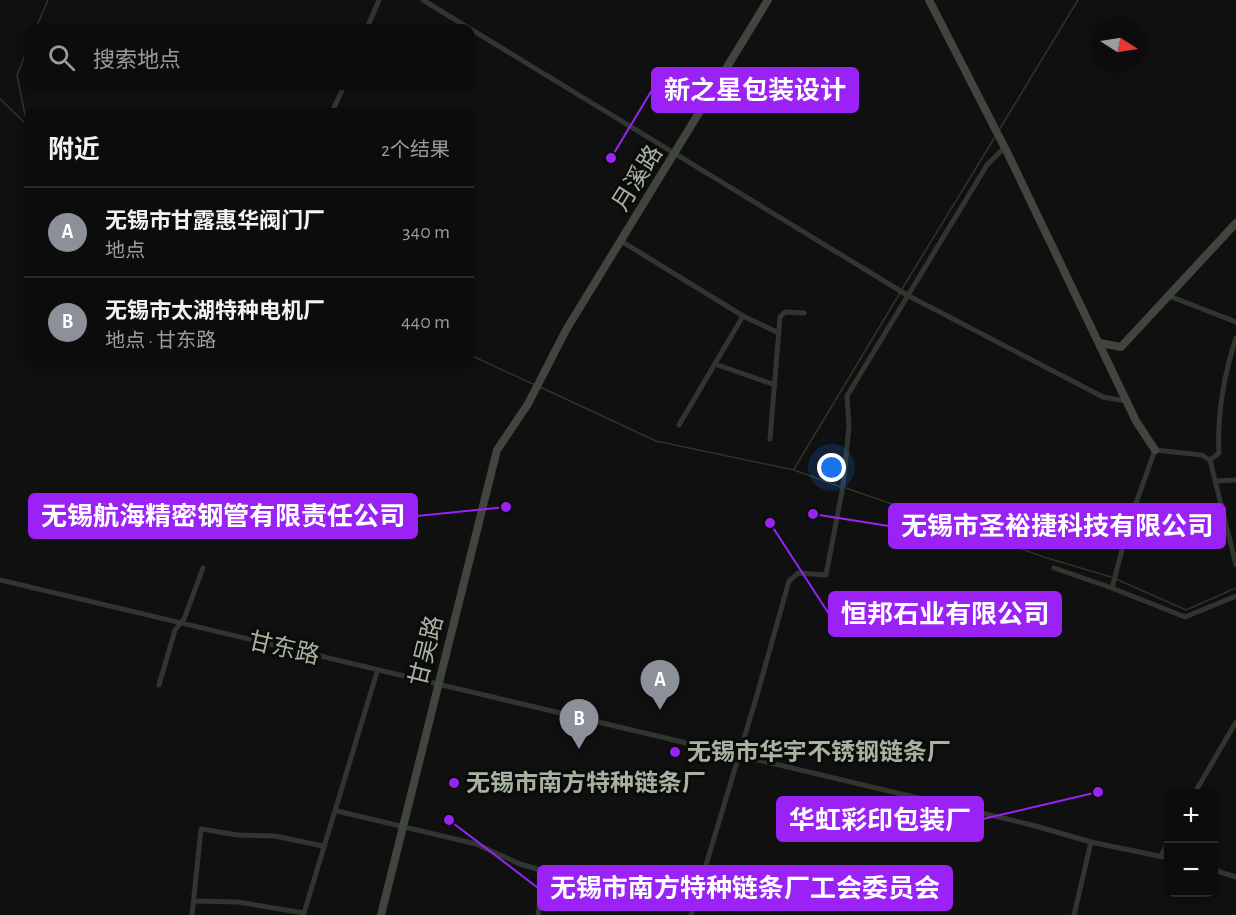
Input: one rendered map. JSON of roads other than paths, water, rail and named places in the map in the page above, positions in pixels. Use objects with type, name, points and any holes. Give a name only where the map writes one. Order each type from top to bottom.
[{"type":"street","points":[[369,24],[379,0]]},
{"type":"street","points":[[423,0],[463,24]]},
{"type":"street","name":"月溪路","points":[[528,404],[566,330],[768,0]]},
{"type":"street","points":[[929,0],[997,133],[1126,401],[1155,450],[1129,524],[1113,585]]},
{"type":"street","points":[[474,31],[906,294],[1103,397],[1126,401]]},
{"type":"street","points":[[335,108],[342,90]]},
{"type":"street","points":[[691,915],[789,581],[798,573],[826,575],[843,486],[849,426],[847,396],[906,294],[987,165],[1004,148]]},
{"type":"street","points":[[1100,343],[1121,347],[1236,223]]},
{"type":"street","points":[[621,241],[743,316],[779,333]]},
{"type":"street","points":[[1169,296],[1236,322]]},
{"type":"street","points":[[770,439],[782,314],[804,313]]},
{"type":"street","points":[[679,425],[743,316]]},
{"type":"street","points":[[1210,460],[1219,453],[1218,430],[1226,370],[1236,338]]},
{"type":"street","points":[[715,364],[775,385]]},
{"type":"street","name":"甘吴路","points":[[381,915],[488,476],[497,450],[528,404]]},
{"type":"street","points":[[1155,450],[1202,455],[1210,460],[1236,565]]},
{"type":"street","points":[[1217,481],[1236,480]]},
{"type":"street","points":[[159,685],[175,630],[184,619],[203,568]]},
{"type":"street","points":[[1054,568],[1113,585],[1185,617],[1236,596]]},
{"type":"street","name":"甘东路","points":[[0,580],[377,672],[438,683],[1032,825],[1091,842],[1164,857]]},
{"type":"street","points":[[194,901],[238,902],[304,913],[315,884],[323,846],[337,811],[377,672]]},
{"type":"street","points":[[1197,789],[1236,722]]},
{"type":"street","points":[[337,811],[477,844],[520,864],[544,872],[538,915]]},
{"type":"street","points":[[192,915],[201,829],[238,835],[275,836],[323,846]]},
{"type":"street","points":[[1074,915],[1091,842]]},
{"type":"street","points":[[1161,856],[1168,843]]},
{"type":"street","points":[[1218,871],[1236,877]]},
{"type":"waterway","points":[[38,24],[48,0]]},
{"type":"waterway","points":[[999,130],[1078,0]]},
{"type":"waterway","points":[[24,57],[17,75],[24,110]]},
{"type":"waterway","points":[[0,99],[24,122]]},
{"type":"waterway","points":[[902,289],[995,137]]},
{"type":"waterway","points":[[794,469],[900,293]]},
{"type":"waterway","points":[[474,357],[535,385]]},
{"type":"waterway","points":[[540,387],[656,441],[794,470],[841,487]]},
{"type":"waterway","points":[[846,488],[1047,558],[1111,577]]},
{"type":"waterway","points":[[1116,579],[1186,610],[1236,588]]},
{"type":"place","name":"新之星包装设计","points":[[611,158]]},
{"type":"place","name":"无锡航海精密钢管有限责任公司","points":[[506,507]]},
{"type":"place","name":"无锡市圣裕捷科技有限公司","points":[[813,514]]},
{"type":"place","name":"恒邦石业有限公司","points":[[770,523]]},
{"type":"place","name":"无锡市甘露惠华阀门厂","points":[[660,710]]},
{"type":"place","name":"无锡市太湖特种电机厂","points":[[579,749]]},
{"type":"place","name":"无锡市华宇不锈钢链条厂","points":[[675,752]]},
{"type":"place","name":"无锡市南方特种链条厂","points":[[454,783]]},
{"type":"place","name":"华虹彩印包装厂","points":[[1098,792]]},
{"type":"place","name":"无锡市南方特种链条厂工会委员会","points":[[449,820]]}]
